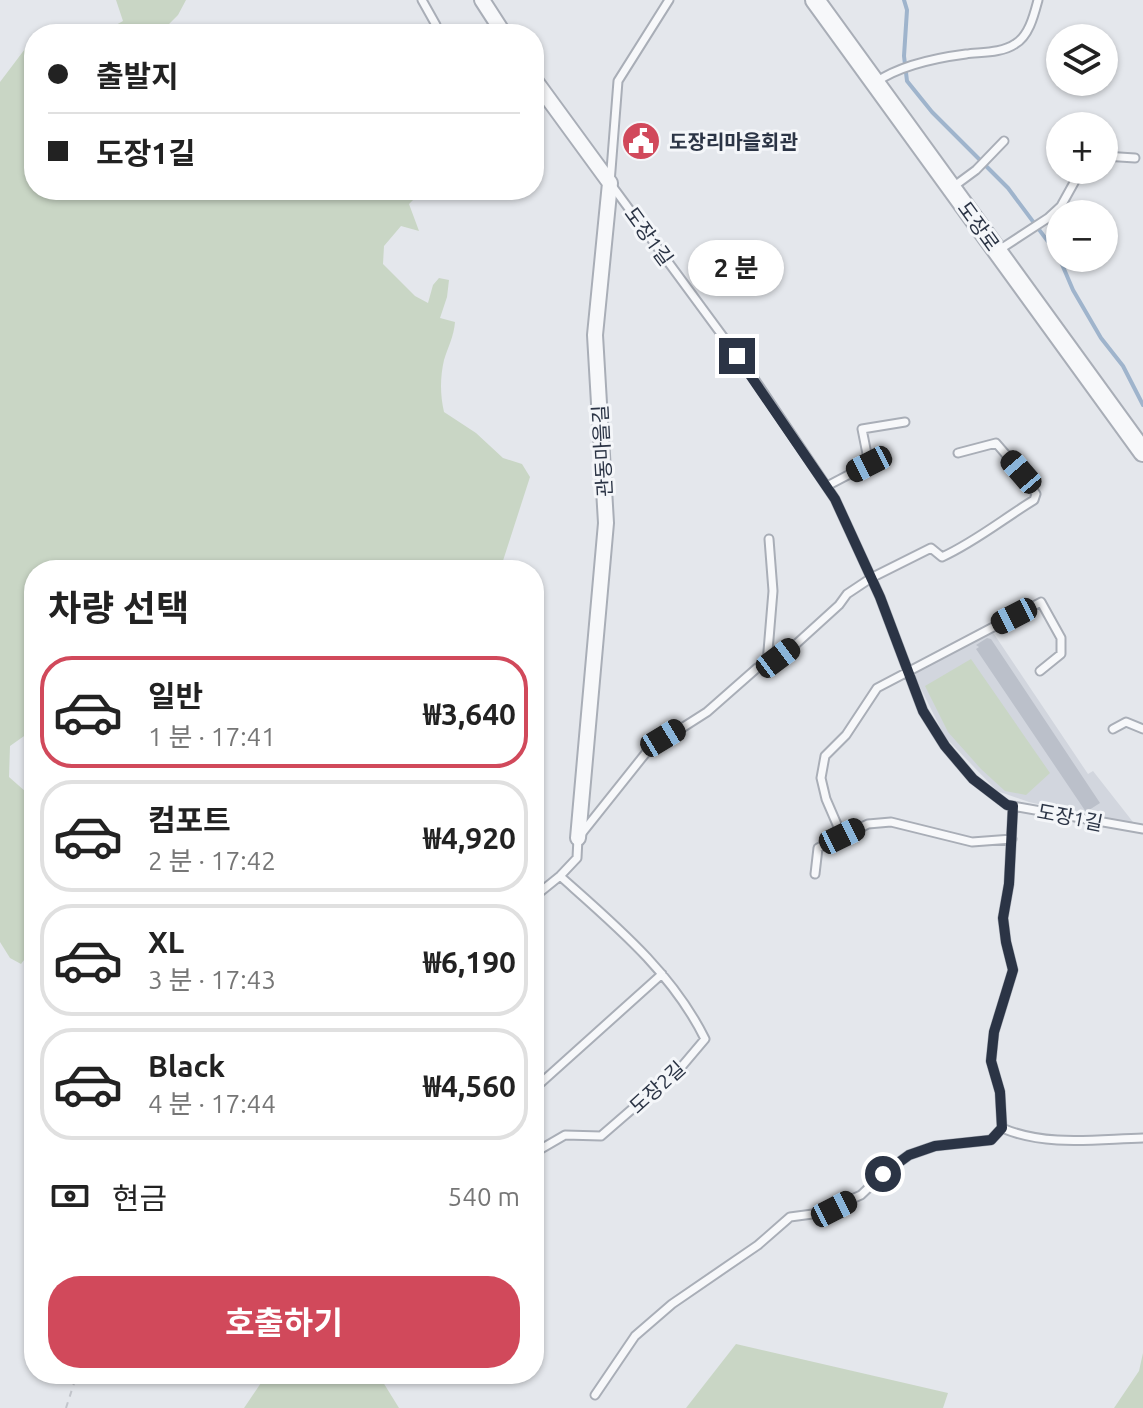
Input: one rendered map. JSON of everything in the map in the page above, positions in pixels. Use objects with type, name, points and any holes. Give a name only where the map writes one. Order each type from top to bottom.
[{"type":"street","points":[[482,0],[498,24]]},
{"type":"street","name":"도장로","points":[[815,0],[1143,452]]},
{"type":"street","name":"도장1길","points":[[544,93],[610,183]]},
{"type":"street","name":"관동마을길","points":[[578,838],[606,523],[595,335],[610,183]]},
{"type":"lane","points":[[422,0],[435,24]]},
{"type":"lane","name":"관동마을길","points":[[610,183],[618,81],[669,0]]},
{"type":"lane","points":[[875,82],[892,71],[943,57],[1002,50],[1017,44],[1031,23],[1038,0]]},
{"type":"lane","points":[[952,188],[976,170],[1004,141]]},
{"type":"lane","points":[[1118,157],[1135,158]]},
{"type":"lane","name":"도장1길","points":[[610,183],[755,380],[827,486],[871,578],[923,711],[945,746],[973,779],[1007,805],[1143,829]]},
{"type":"lane","points":[[997,251],[1048,218],[1061,206],[1073,184]]},
{"type":"lane","points":[[827,486],[869,464],[862,429],[905,422]]},
{"type":"lane","points":[[578,838],[649,749],[707,712],[731,689],[795,645],[847,594],[871,578],[931,548],[942,557],[965,547],[993,525],[1034,500],[1036,494],[996,443],[958,453]]},
{"type":"lane","points":[[767,663],[773,591],[769,539]]},
{"type":"lane","points":[[842,836],[826,799],[821,778],[825,756],[846,735],[877,688],[1041,602],[1061,638],[1061,654],[1040,671]]},
{"type":"lane","points":[[1113,729],[1126,722],[1143,729]]},
{"type":"lane","points":[[595,1395],[635,1336],[672,1304],[758,1245],[790,1217],[834,1209],[861,1195],[909,1155],[935,1146],[991,1140],[1002,1128],[1000,1092],[991,1061],[994,1032],[1013,970],[1003,918],[1009,884],[1013,806]]},
{"type":"lane","points":[[815,874],[818,848],[868,824],[891,822],[972,842],[1012,839]]},
{"type":"lane","name":"관동마을길","points":[[544,889],[577,858],[578,838]]},
{"type":"lane","name":"도장2길","points":[[544,1147],[565,1135],[601,1136],[683,1065],[705,1039],[695,1018],[638,946],[560,876]]},
{"type":"lane","points":[[544,1080],[662,974]]},
{"type":"lane","points":[[1002,1128],[1019,1135],[1046,1139],[1143,1138]]},
{"type":"path","points":[[66,1408],[74,1384]]},
{"type":"shaded area","points":[[992,631],[1088,774],[1093,771],[1133,822],[1127,824],[1029,802],[997,791],[945,737],[914,675],[916,670]]},
{"type":"green space","points":[[116,0],[186,0],[169,24],[118,24],[123,21]]},
{"type":"green space","points":[[24,50],[24,200],[413,200],[409,204],[419,231],[401,226],[384,246],[383,264],[415,296],[428,303],[433,285],[439,278],[449,280],[440,318],[455,322],[442,373],[444,412],[476,433],[503,458],[522,464],[530,477],[503,560],[24,560],[24,736],[10,746],[9,777],[24,790],[24,960],[21,964],[10,958],[0,942],[0,82]]},
{"type":"green space","points":[[971,659],[1050,773],[1026,795],[1005,791],[981,769],[948,732],[925,686]]},
{"type":"green space","points":[[736,1344],[948,1393],[943,1408],[686,1408]]},
{"type":"green space","points":[[1143,1353],[1143,1408],[1114,1408],[1139,1371]]},
{"type":"green space","points":[[260,1384],[384,1384],[399,1408],[244,1408]]},
{"type":"building","points":[[987,638],[991,639],[1100,803],[1086,812],[976,649],[979,647],[976,645]]},
{"type":"waterway","points":[[904,0],[907,10],[904,56],[907,81],[932,112],[1008,188],[1058,255],[1073,290],[1101,338],[1123,366],[1143,405]]},
{"type":"place","name":"도장리마을회관","points":[[641,141]]},
{"type":"route","points":[[737,356],[835,499],[880,597],[923,711],[945,746],[973,779],[1007,805],[1013,806],[1009,884],[1003,918],[1013,970],[994,1032],[991,1061],[1000,1092],[1002,1128],[991,1140],[935,1146],[909,1155],[883,1174]]}]
